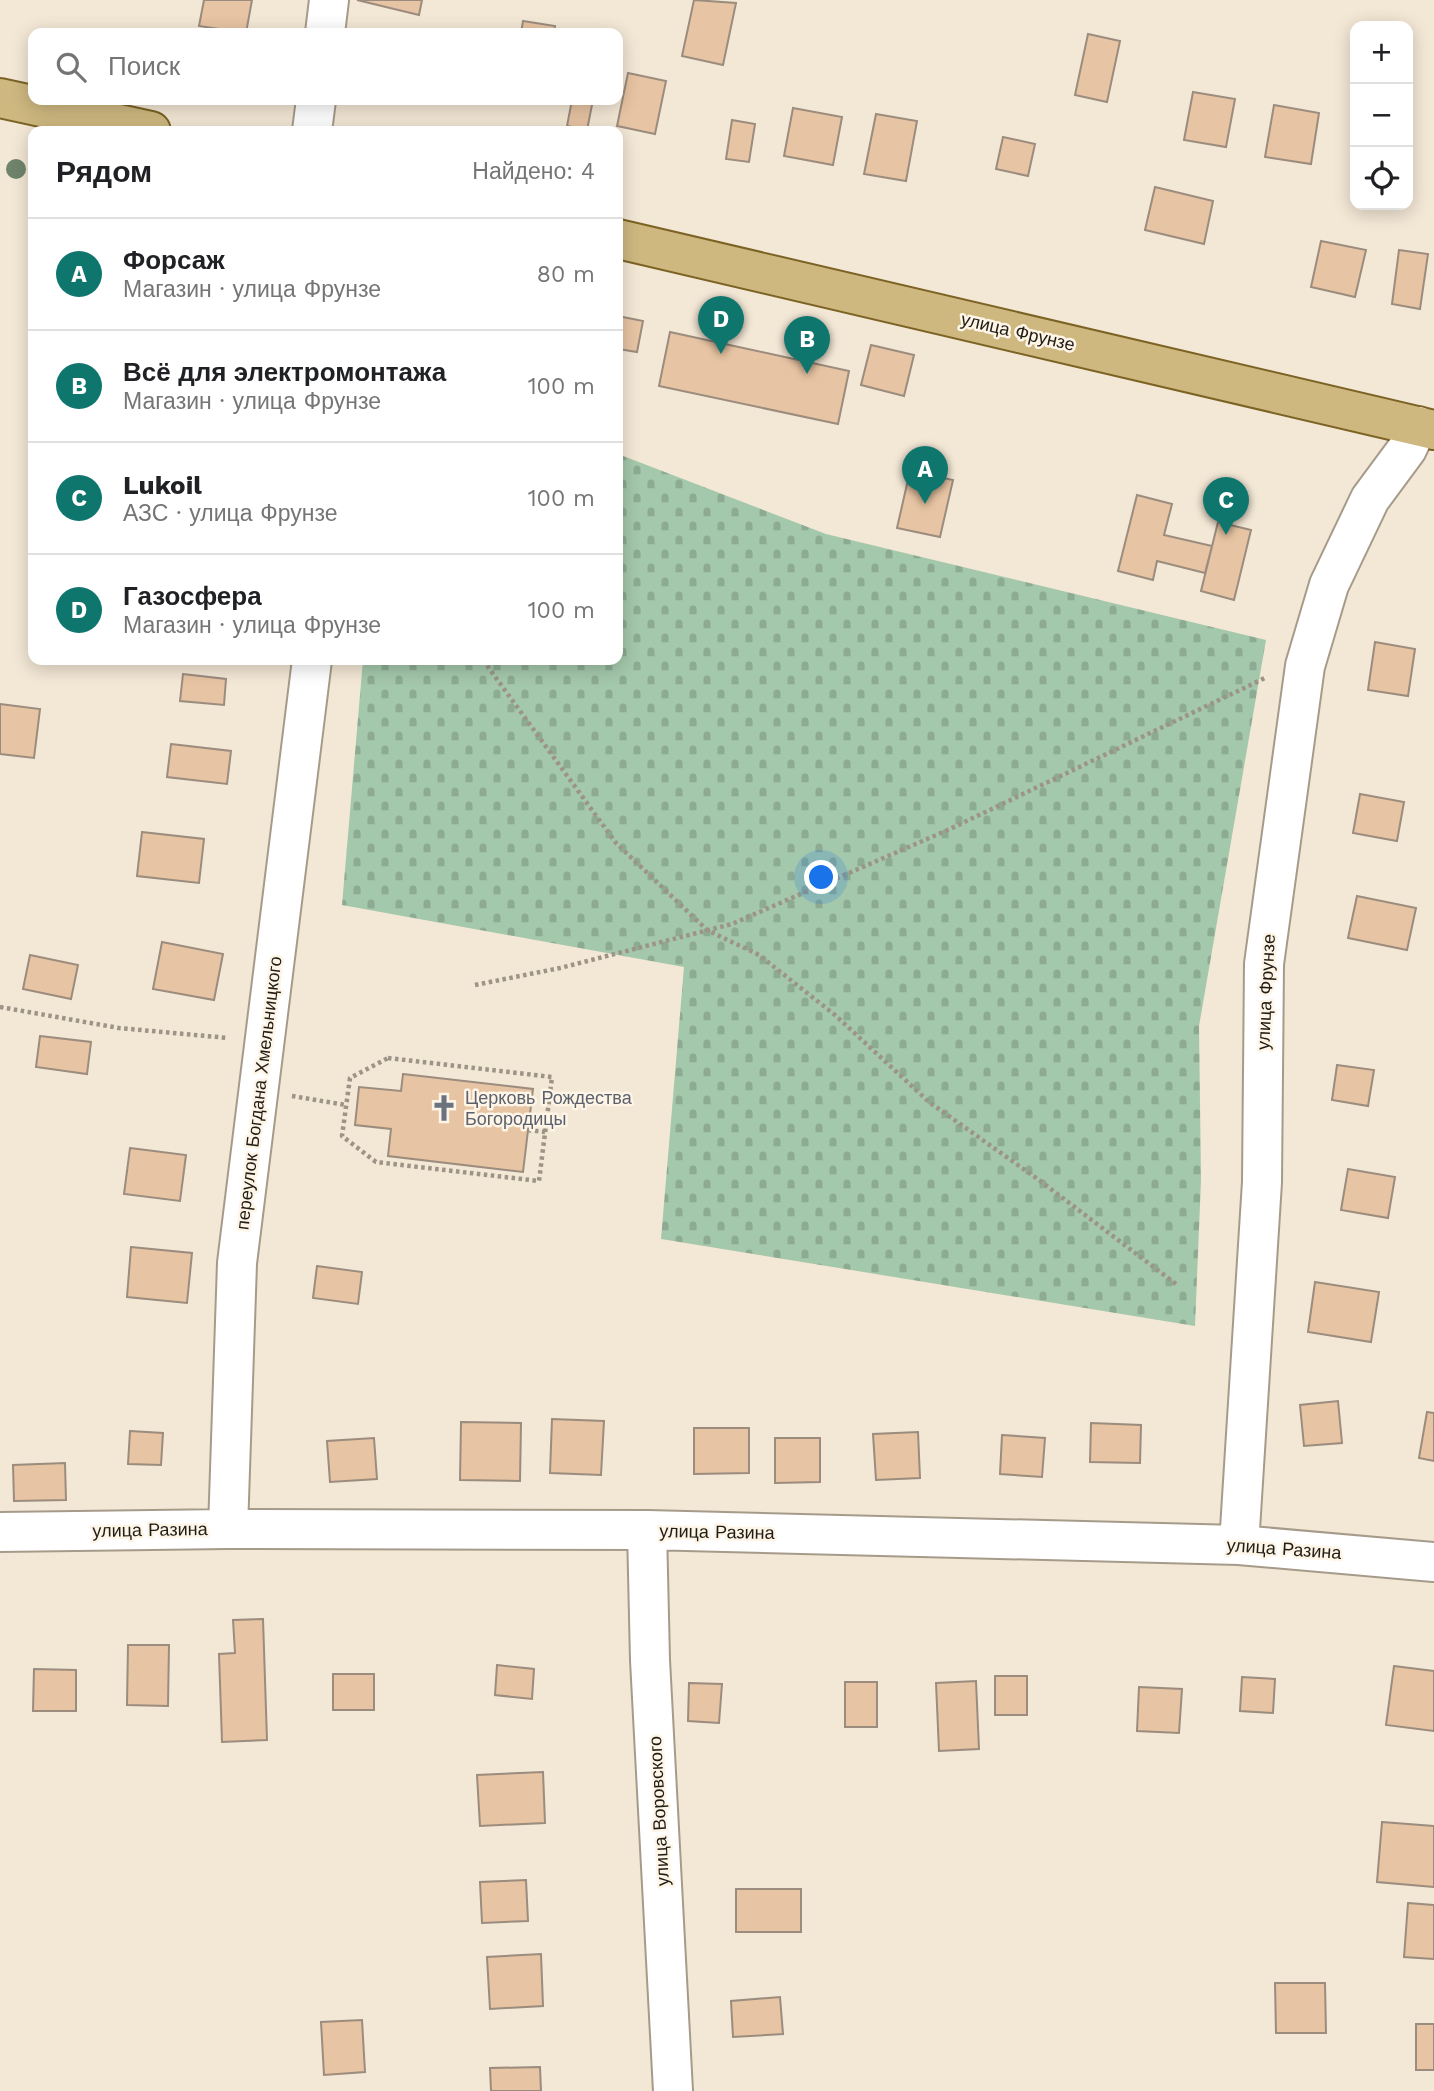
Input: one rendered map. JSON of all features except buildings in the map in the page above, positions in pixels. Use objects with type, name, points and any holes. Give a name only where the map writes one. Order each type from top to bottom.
[{"type":"main road","points":[[0,97],[28,103]]},
{"type":"main road","points":[[36,105],[129,126]]},
{"type":"main road","name":"улица Фрунзе","points":[[623,240],[1426,428]]},
{"type":"street","points":[[326,28],[329,0]]},
{"type":"street","points":[[313,126],[315,105]]},
{"type":"street","name":"улица Фрунзе","points":[[1239,1545],[1262,1182],[1264,964],[1305,666],[1329,585],[1370,499],[1426,428]]},
{"type":"street","name":"переулок Богдана Хмельницкого","points":[[228,1529],[237,1263],[267,1041],[311,665]]},
{"type":"street","name":"улица Разина","points":[[0,1532],[228,1529],[647,1530],[1239,1545],[1434,1562]]},
{"type":"street","name":"улица Воровского","points":[[647,1530],[650,1660],[673,2091]]},
{"type":"path","points":[[487,665],[616,843],[708,930],[759,955],[835,1015],[929,1102],[1039,1180],[1176,1284]]},
{"type":"path","points":[[475,985],[560,968],[732,924],[950,829],[1256,680],[1305,666]]},
{"type":"path","points":[[0,1007],[119,1028],[267,1041]]},
{"type":"path","points":[[388,1058],[552,1077],[545,1132],[539,1181],[376,1162],[342,1136],[350,1078],[388,1058]]},
{"type":"path","points":[[260,1091],[346,1105]]},
{"type":"path","points":[[528,1130],[545,1132]]},
{"type":"green space","points":[[623,456],[826,534],[1266,640],[1199,1026],[1201,1180],[1195,1326],[661,1239],[684,967],[342,905],[363,665],[623,665]]},
{"type":"place","name":"Газосфера","points":[[721,354]]},
{"type":"place","name":"Всё для электромонтажа","points":[[807,374]]},
{"type":"place","name":"Форсаж","points":[[925,504]]},
{"type":"place","name":"Lukoil","points":[[1226,535]]},
{"type":"place","name":"Церковь Рождества Богородицы","points":[[444,1108]]}]
